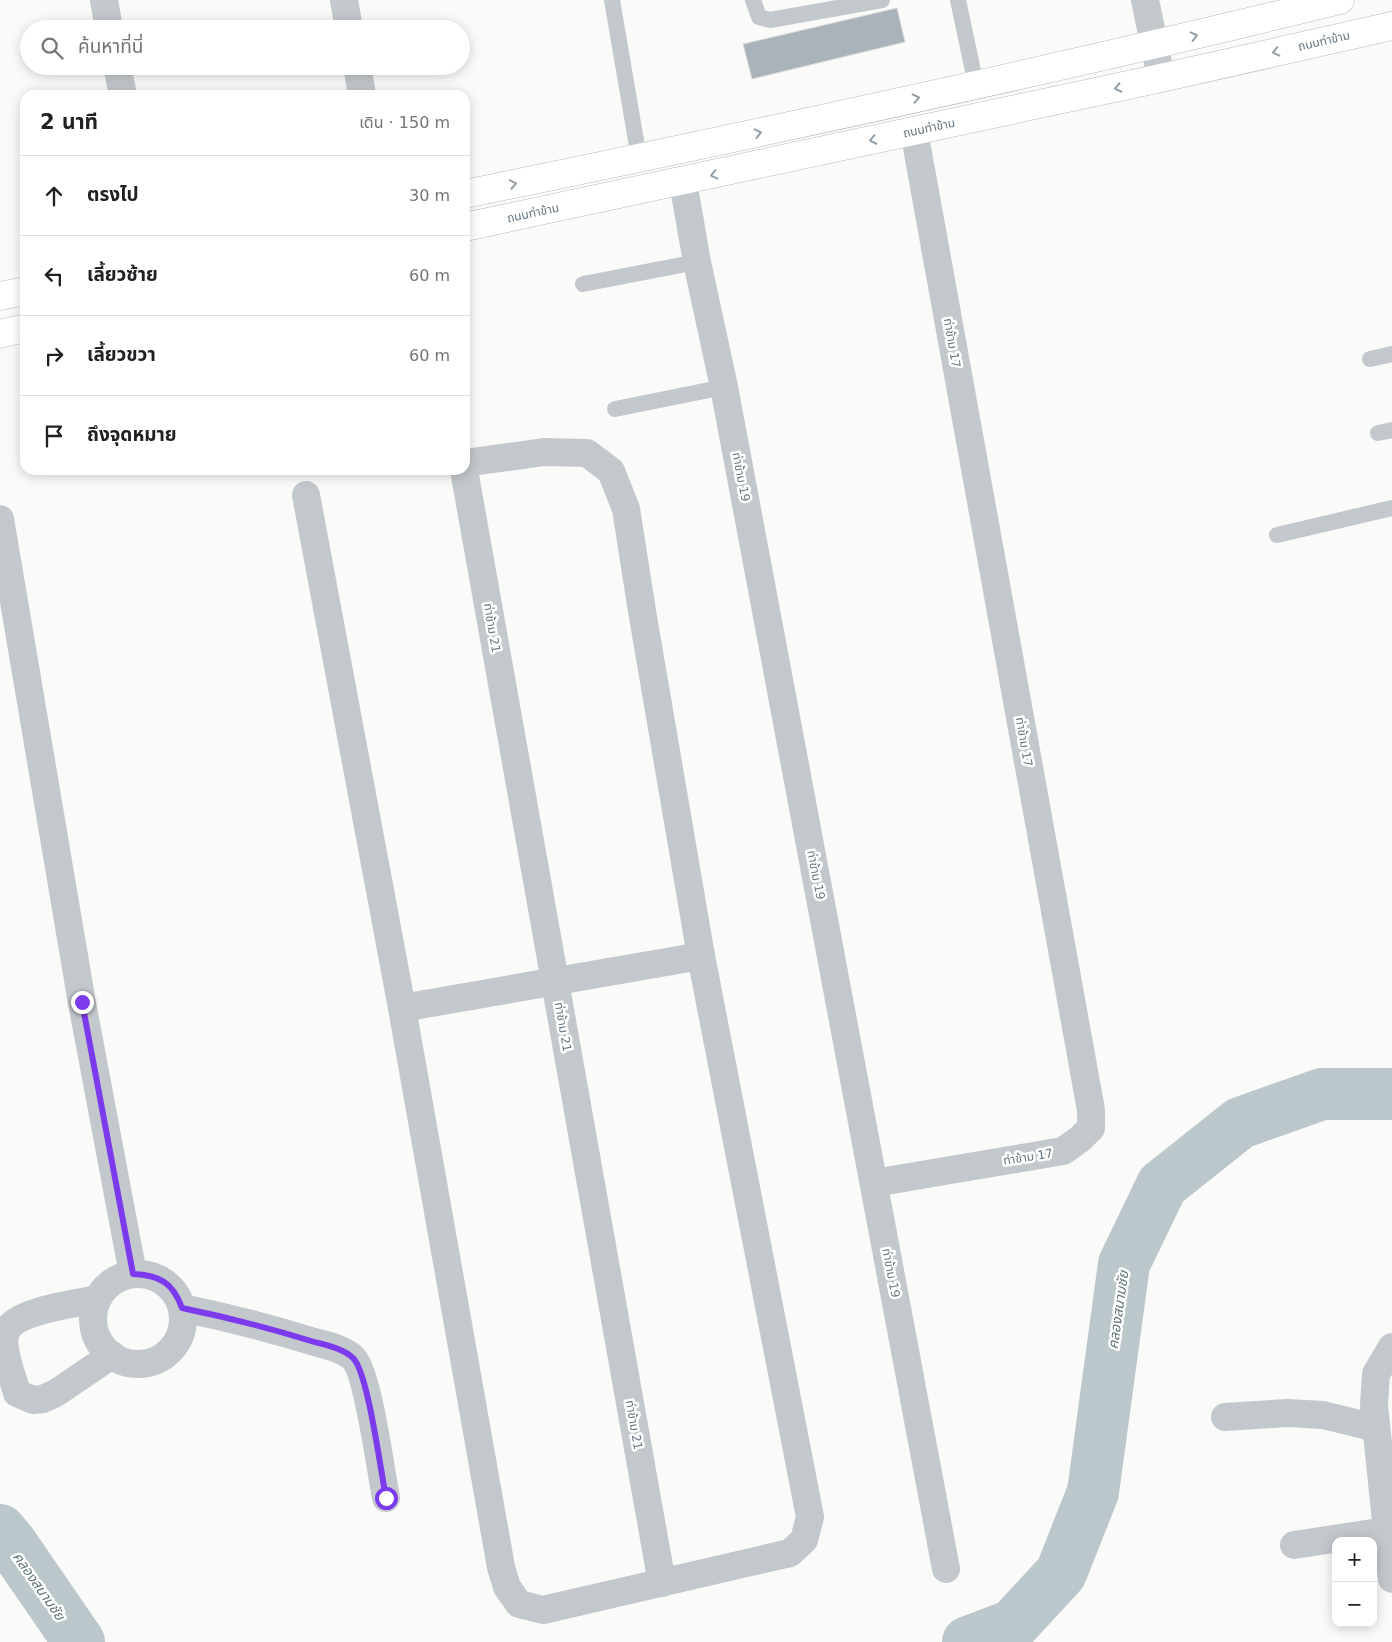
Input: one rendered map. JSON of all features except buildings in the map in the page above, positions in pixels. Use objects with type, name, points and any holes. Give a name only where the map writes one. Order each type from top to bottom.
[{"type":"street","points":[[104,0],[108,20]]},
{"type":"street","points":[[344,0],[347,20]]},
{"type":"street","points":[[1145,0],[1161,78]]},
{"type":"street","points":[[470,193],[976,85],[1154,45],[1340,0]]},
{"type":"street","name":"ถนนท่าข้าม","points":[[470,226],[683,182],[1392,26]]},
{"type":"street","points":[[119,75],[122,90]]},
{"type":"street","points":[[359,75],[361,90]]},
{"type":"street","name":"ท่าข้าม 17","points":[[874,1183],[1063,1151],[1080,1139],[1091,1128],[1091,1110],[914,131]]},
{"type":"street","name":"ท่าข้าม 19","points":[[683,182],[697,262],[724,387],[946,1569]]},
{"type":"street","points":[[0,296],[20,292]]},
{"type":"street","points":[[0,334],[20,329]]},
{"type":"street","points":[[306,495],[402,1008],[501,1567],[507,1587],[519,1604],[543,1610],[790,1553],[804,1540],[810,1517],[701,956],[626,509],[611,471],[587,453],[544,452],[470,462]]},
{"type":"street","name":"ท่าข้าม 21","points":[[465,475],[662,1583]]},
{"type":"street","points":[[0,519],[80,993],[133,1274]]},
{"type":"street","points":[[402,1008],[554,980],[701,956]]},
{"type":"street","points":[[146,1274],[159,1278],[170,1286],[178,1296],[182,1308],[184,1324],[179,1339],[170,1352],[156,1360],[141,1364],[126,1362],[112,1355],[103,1347],[97,1336],[94,1310],[98,1298],[104,1289],[123,1276],[146,1274]]},
{"type":"street","points":[[98,1298],[21,1318],[10,1325],[6,1334],[6,1352],[17,1393],[33,1400],[43,1399],[56,1393],[112,1355]]},
{"type":"street","points":[[182,1308],[277,1330],[342,1350],[354,1359],[362,1374],[369,1404],[386,1498]]},
{"type":"street","points":[[1392,1347],[1376,1374],[1374,1405],[1376,1428],[1387,1486],[1386,1531],[1392,1579]]},
{"type":"street","points":[[1225,1417],[1296,1413],[1323,1416],[1376,1428]]},
{"type":"street","points":[[1294,1545],[1386,1531]]},
{"type":"lane","points":[[612,0],[639,158]]},
{"type":"lane","points":[[753,0],[759,18],[770,20],[882,0]]},
{"type":"lane","points":[[958,0],[976,85]]},
{"type":"lane","points":[[583,284],[697,262]]},
{"type":"lane","points":[[1370,358],[1392,354]]},
{"type":"lane","points":[[615,409],[724,387]]},
{"type":"lane","points":[[1277,535],[1392,508]]},
{"type":"waterway","name":"คลองสนามชัย","points":[[968,1642],[1013,1625],[1061,1573],[1093,1492],[1124,1264],[1162,1185],[1240,1123],[1322,1094],[1392,1094]]},
{"type":"waterway","name":"คลองสนามชัย","points":[[0,1530],[79,1642]]},
{"type":"route","points":[[82,1002],[133,1274],[146,1274],[159,1278],[170,1286],[178,1296],[182,1308],[277,1330],[342,1350],[354,1359],[362,1374],[369,1404],[386,1498]]}]
